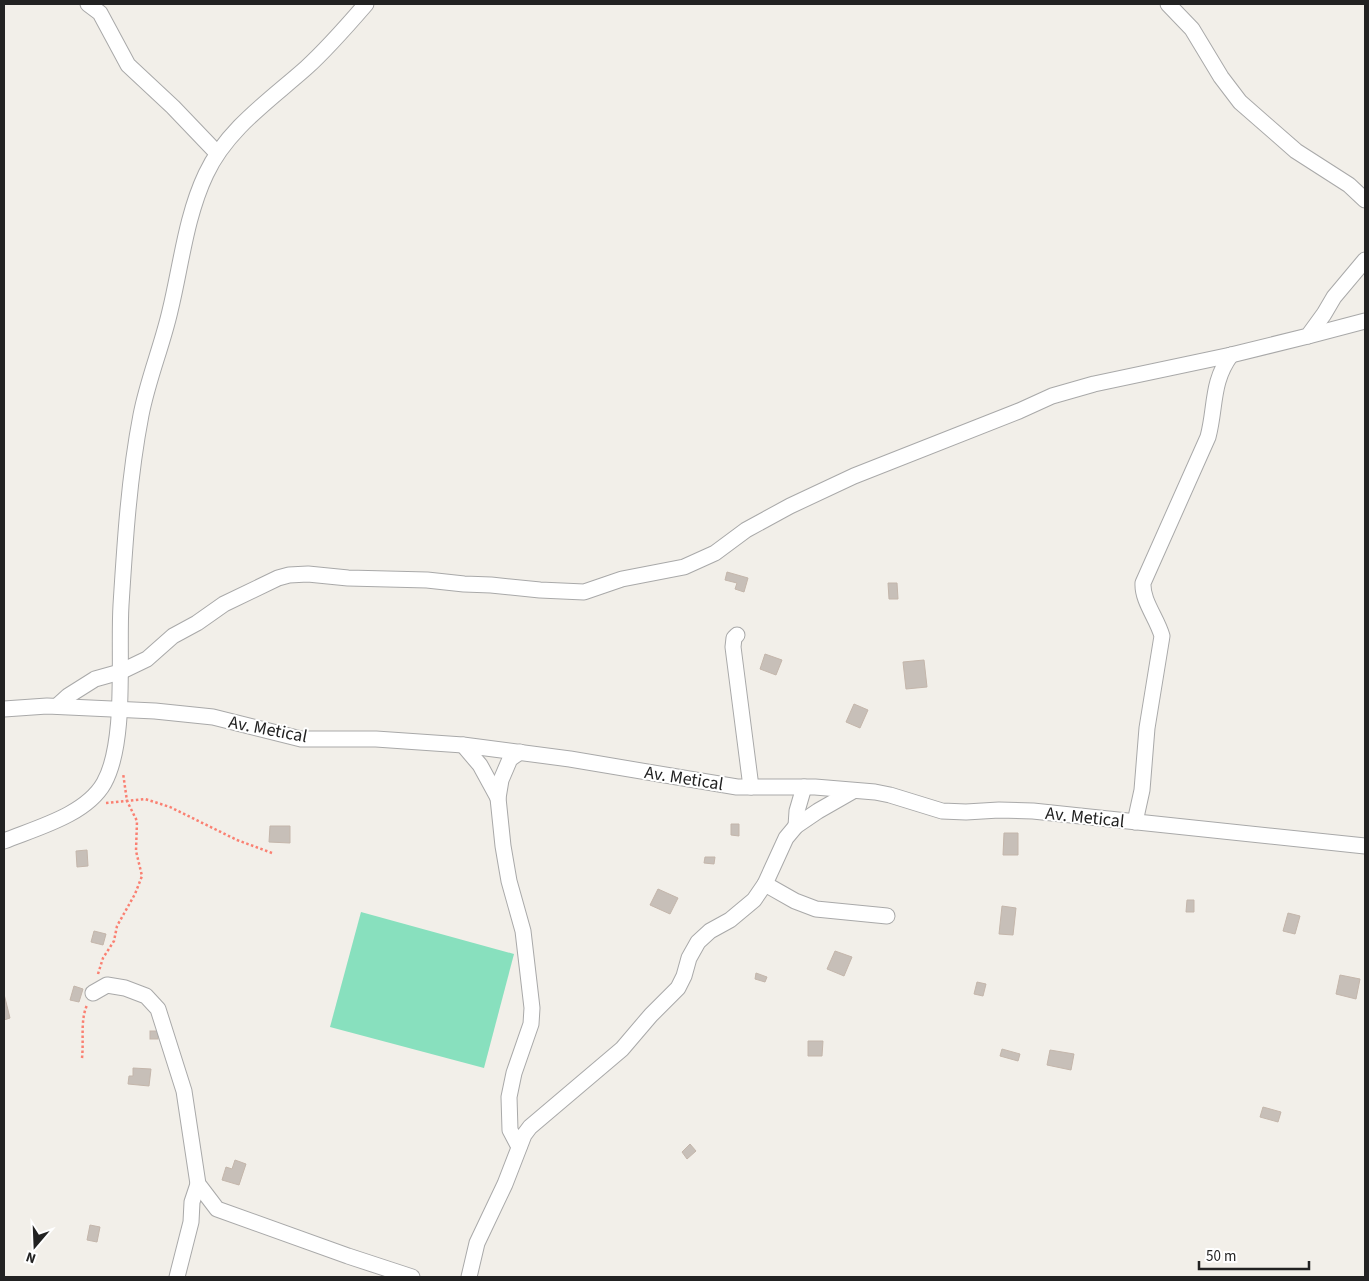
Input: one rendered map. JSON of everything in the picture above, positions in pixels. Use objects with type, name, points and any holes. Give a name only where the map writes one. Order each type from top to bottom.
[{"type":"street","points":[[88,4],[100,14],[128,65],[218,153]]},
{"type":"street","points":[[4,841],[75,811],[90,800],[103,785],[110,770],[119,710],[121,605],[133,461],[141,412],[169,314],[195,206],[206,174],[218,153],[242,124],[306,67],[343,31],[366,4]]},
{"type":"street","points":[[1168,4],[1192,29],[1221,77],[1240,102],[1296,150],[1344,181],[1365,200]]},
{"type":"street","points":[[1308,336],[1334,297],[1365,260]]},
{"type":"street","points":[[57,706],[68,696],[95,679],[120,672],[146,659],[173,636],[197,623],[224,604],[278,578],[289,575],[308,574],[348,578],[427,580],[457,584],[584,592],[622,579],[684,567],[715,552],[746,530],[790,506],[854,476],[1019,411],[1052,396],[1094,384],[1231,355],[1365,321]]},
{"type":"street","points":[[1135,822],[1142,790],[1147,728],[1162,636],[1159,625],[1144,597],[1143,583],[1208,437],[1212,421],[1215,388],[1224,365],[1231,355]]},
{"type":"street","points":[[737,635],[734,638],[733,647],[751,787]]},
{"type":"street","name":"Av. Metical","points":[[4,709],[57,706],[155,711],[212,718],[301,738],[376,739],[463,745],[520,752],[737,787],[804,787],[882,793],[926,808],[950,812],[1033,811],[1365,846]]},
{"type":"street","points":[[463,745],[480,764],[498,798]]},
{"type":"street","points":[[519,1147],[510,1130],[509,1097],[514,1073],[531,1024],[532,1008],[523,931],[506,863],[498,798],[501,780],[510,759],[520,752]]},
{"type":"street","points":[[783,787],[795,799],[796,818]]},
{"type":"street","points":[[469,1277],[477,1243],[530,1126],[622,1049],[651,1015],[678,988],[684,976],[689,958],[698,942],[710,931],[730,920],[754,900],[765,884],[796,818],[804,787]]},
{"type":"street","points":[[796,818],[818,811],[854,791]]},
{"type":"street","points":[[765,884],[795,901],[816,909],[887,916]]},
{"type":"street","points":[[92,993],[106,985],[125,988],[146,996],[158,1009],[184,1092],[198,1184],[192,1202],[191,1222],[177,1277]]},
{"type":"street","points":[[198,1184],[217,1209],[412,1277]]},
{"type":"path","points":[[82,1058],[84,1012],[103,958],[114,941],[117,926],[135,894],[142,876],[136,851],[137,821],[127,801],[124,775],[113,756]]},
{"type":"path","points":[[90,800],[108,804],[145,799],[170,807],[237,840],[272,853]]},
{"type":"green space","points":[[361,912],[514,954],[484,1068],[330,1027]]},
{"type":"building","points":[[727,572],[748,578],[744,592],[735,589],[737,583],[725,580]]},
{"type":"building","points":[[888,583],[897,583],[898,599],[889,599]]},
{"type":"building","points":[[765,654],[782,660],[776,675],[760,669]]},
{"type":"building","points":[[924,660],[927,687],[906,689],[903,662]]},
{"type":"building","points":[[854,704],[868,710],[860,728],[846,722]]},
{"type":"building","points":[[731,824],[739,824],[739,836],[731,835]]},
{"type":"building","points":[[270,826],[290,826],[290,843],[269,842]]},
{"type":"building","points":[[1004,833],[1018,833],[1018,855],[1003,855]]},
{"type":"building","points":[[87,850],[88,866],[77,867],[76,851]]},
{"type":"building","points":[[705,857],[715,857],[714,864],[704,863]]},
{"type":"building","points":[[658,889],[678,898],[670,914],[650,905]]},
{"type":"building","points":[[1187,900],[1194,900],[1194,912],[1186,912]]},
{"type":"building","points":[[1002,906],[1016,908],[1013,935],[999,934]]},
{"type":"building","points":[[1288,913],[1300,916],[1295,934],[1283,931]]},
{"type":"building","points":[[94,931],[106,934],[103,945],[91,942]]},
{"type":"building","points":[[835,951],[852,957],[844,976],[827,969]]},
{"type":"building","points":[[756,973],[767,977],[765,982],[755,979]]},
{"type":"building","points":[[1340,975],[1360,979],[1356,999],[1336,994]]},
{"type":"building","points":[[977,982],[986,984],[983,996],[974,994]]},
{"type":"building","points":[[74,986],[83,989],[79,1002],[70,1000]]},
{"type":"building","points":[[4,994],[10,1018],[4,1020]]},
{"type":"building","points":[[150,1031],[158,1031],[158,1039],[150,1039]]},
{"type":"building","points":[[808,1041],[823,1041],[822,1056],[808,1056]]},
{"type":"building","points":[[1002,1049],[1020,1054],[1018,1061],[1000,1056]]},
{"type":"building","points":[[1050,1050],[1074,1054],[1071,1070],[1047,1065]]},
{"type":"building","points":[[133,1068],[151,1069],[149,1086],[128,1084],[129,1076],[133,1076]]},
{"type":"building","points":[[1263,1107],[1281,1112],[1278,1122],[1260,1117]]},
{"type":"building","points":[[690,1144],[696,1151],[687,1159],[682,1152]]},
{"type":"building","points":[[235,1160],[246,1164],[239,1185],[222,1180],[226,1167],[232,1169]]},
{"type":"building","points":[[90,1225],[100,1227],[97,1242],[87,1240]]}]
